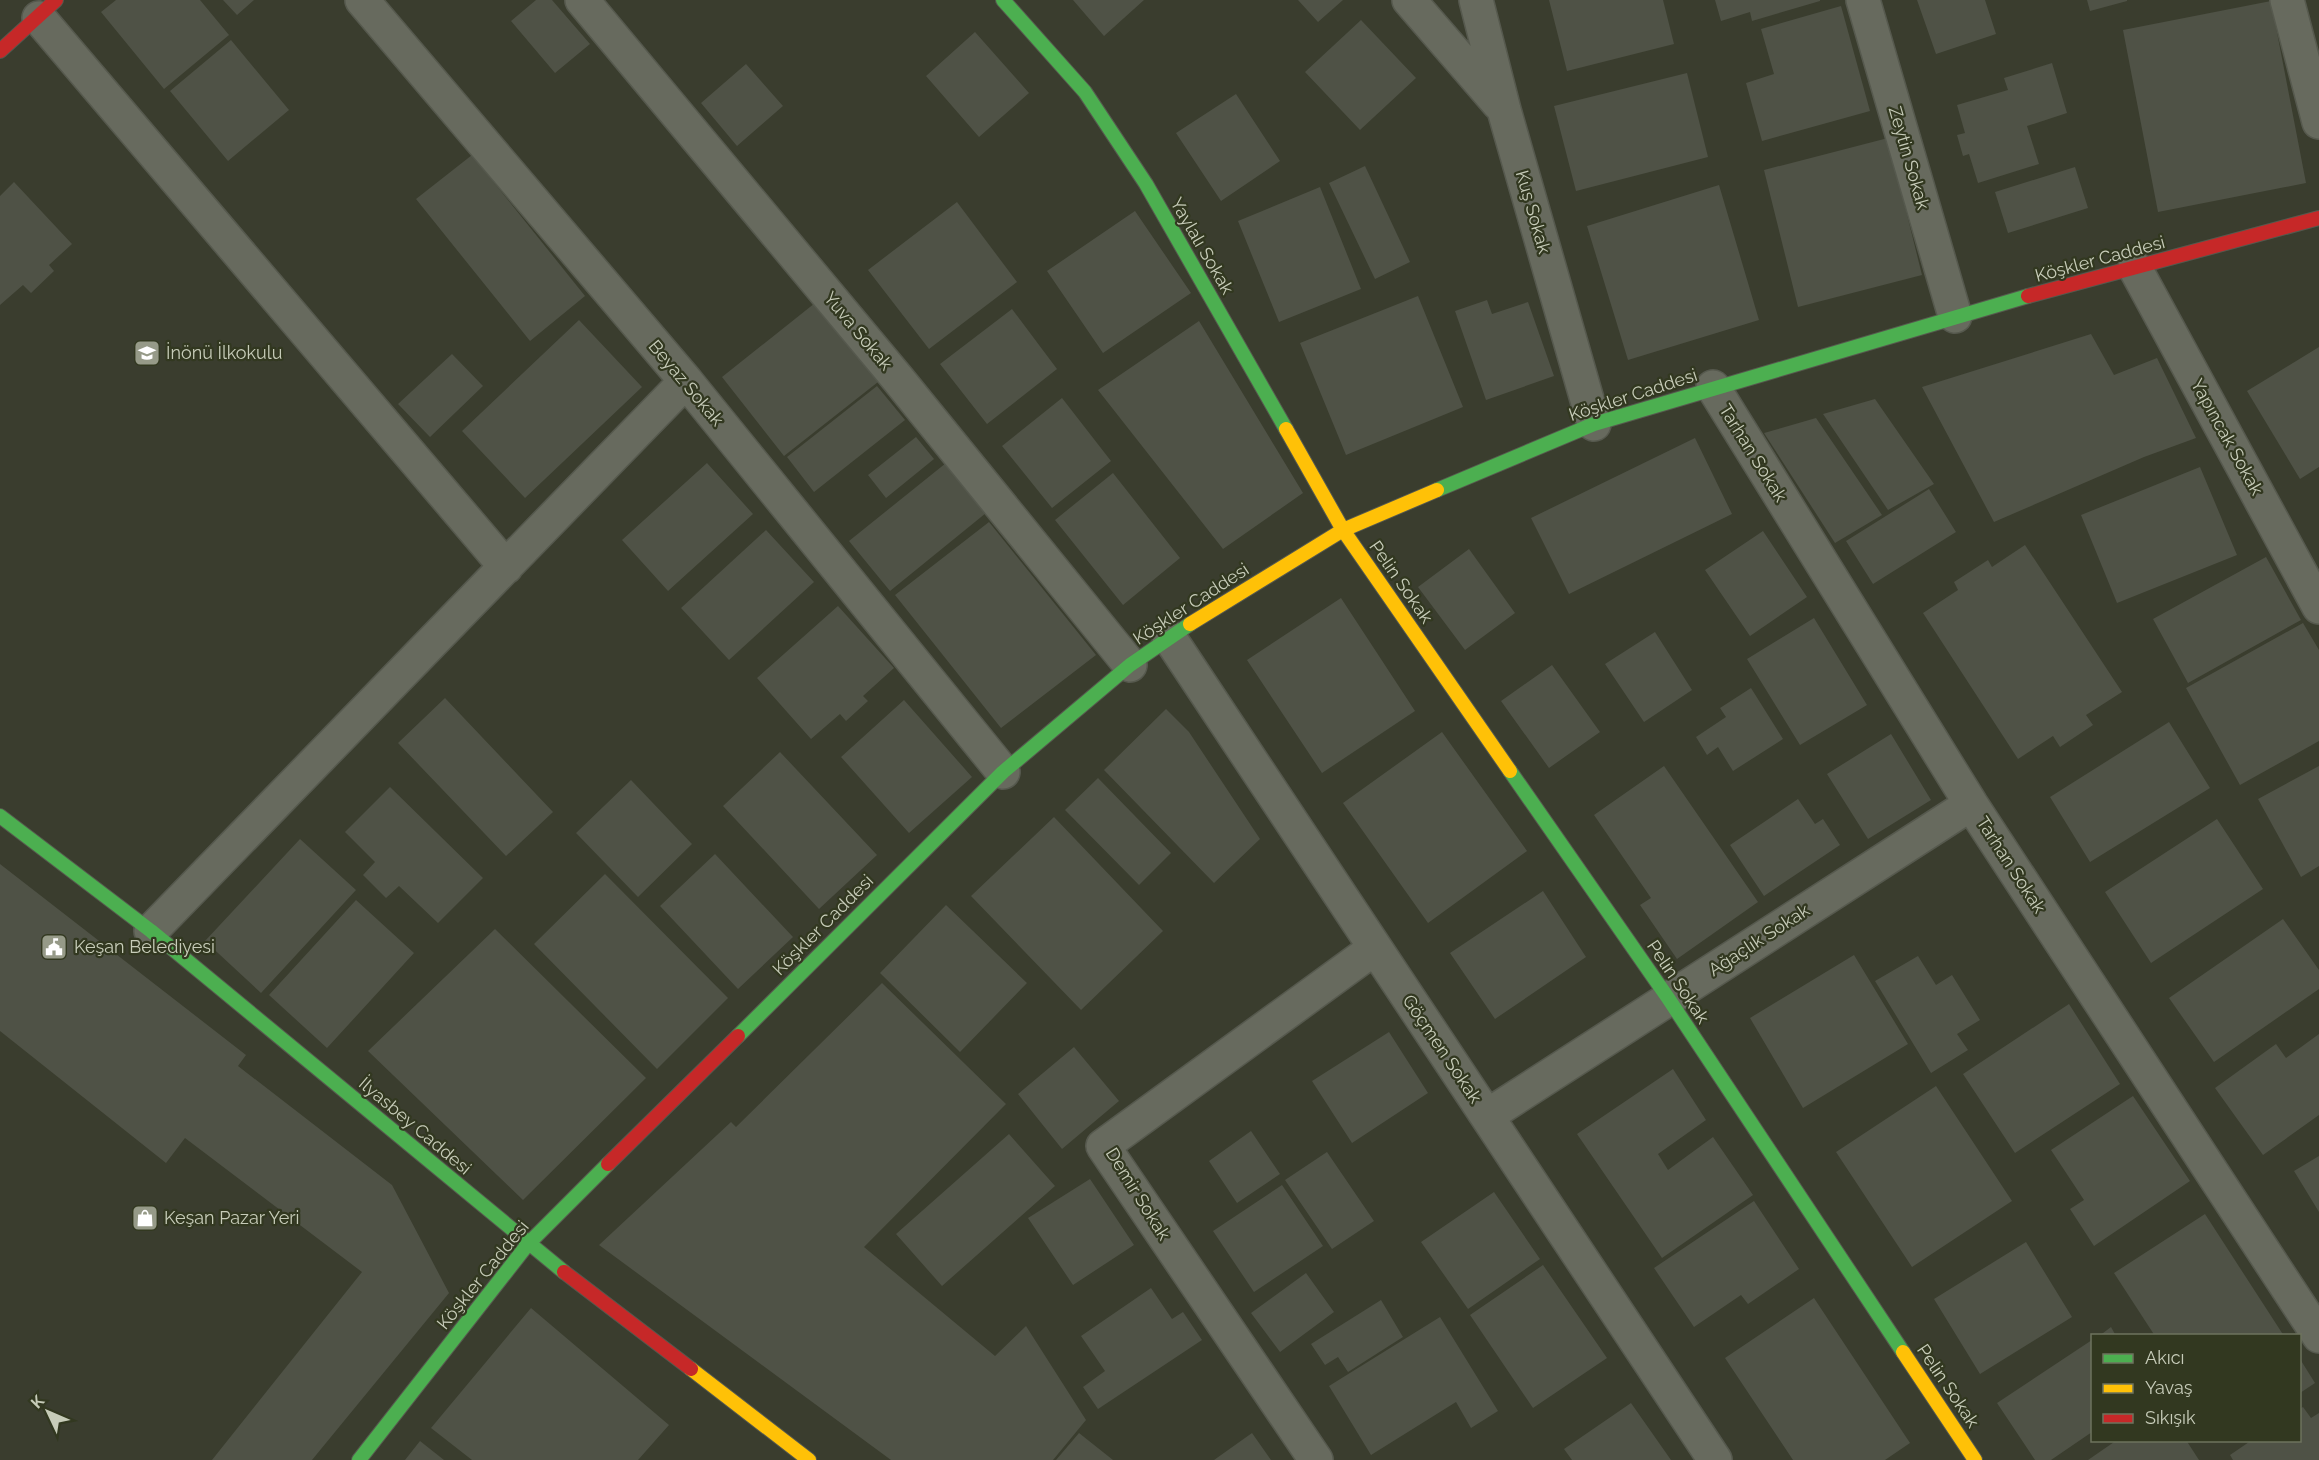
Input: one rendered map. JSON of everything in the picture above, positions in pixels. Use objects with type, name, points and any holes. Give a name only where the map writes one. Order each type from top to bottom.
[{"type":"main road","name":"Yaylalı Sokak","points":[[1002,0],[1085,92],[1116,136],[1146,184],[1342,530]]},
{"type":"main road","points":[[0,51],[48,9]]},
{"type":"main road","name":"Köşkler Caddesi","points":[[359,1460],[528,1244],[1003,772],[1130,665],[1169,638],[1342,530],[1594,424],[1955,316],[2319,218]]},
{"type":"main road","name":"Pelin Sokak","points":[[1342,530],[1668,998],[1975,1460]]},
{"type":"main road","name":"İlyasbey Caddesi","points":[[0,816],[151,931],[528,1244],[809,1460]]},
{"type":"street","name":"Beyaz Sokak","points":[[362,0],[686,381],[1003,772]]},
{"type":"street","name":"Yuva Sokak","points":[[582,0],[883,361],[1130,665]]},
{"type":"street","points":[[1409,0],[1504,110]]},
{"type":"street","name":"Kuş Sokak","points":[[1476,0],[1504,110],[1594,424]]},
{"type":"street","name":"Zeytin Sokak","points":[[1863,0],[1955,316]]},
{"type":"street","points":[[2287,0],[2319,122]]},
{"type":"street","points":[[48,9],[506,567]]},
{"type":"street","name":"Yapıncak Sokak","points":[[2135,268],[2319,607]]},
{"type":"street","points":[[151,931],[686,381]]},
{"type":"street","name":"Tarhan Sokak","points":[[1713,387],[1971,804],[2319,1336]]},
{"type":"street","name":"Göçmen Sokak","points":[[1169,638],[1715,1460]]},
{"type":"street","name":"Ağaçlık Sokak","points":[[1488,1116],[1971,804]]},
{"type":"street","name":"Demir Sokak","points":[[1316,1460],[1103,1146],[1375,948]]},
{"type":"building","points":[[116,0],[200,0],[229,35],[164,89],[101,12]]},
{"type":"building","points":[[223,0],[254,0],[237,15]]},
{"type":"building","points":[[536,0],[552,0],[590,44],[555,73],[511,21]]},
{"type":"building","points":[[1073,0],[1144,0],[1104,36]]},
{"type":"building","points":[[1298,0],[1343,0],[1318,22]]},
{"type":"building","points":[[1549,0],[1663,0],[1674,44],[1567,71]]},
{"type":"building","points":[[1715,0],[1820,1],[1752,21],[1750,12],[1721,21]]},
{"type":"building","points":[[1917,0],[1985,0],[1996,34],[1936,54]]},
{"type":"building","points":[[2087,0],[2127,0],[2127,1],[2090,11]]},
{"type":"building","points":[[2271,1],[2306,183],[2158,212],[2123,30]]},
{"type":"building","points":[[1841,6],[1870,111],[1762,141],[1746,83],[1774,74],[1761,29]]},
{"type":"building","points":[[1361,20],[1416,78],[1360,130],[1305,72]]},
{"type":"building","points":[[975,32],[1029,93],[979,137],[926,76]]},
{"type":"building","points":[[231,40],[289,110],[228,161],[170,91]]},
{"type":"building","points":[[2052,63],[2067,113],[2027,126],[2039,164],[1978,183],[1969,154],[1963,156],[1957,135],[1965,133],[1957,105],[2008,90],[2004,78]]},
{"type":"building","points":[[746,64],[783,106],[737,146],[701,103]]},
{"type":"building","points":[[1687,73],[1708,157],[1576,191],[1554,106]]},
{"type":"building","points":[[1236,94],[1280,161],[1221,201],[1176,133]]},
{"type":"building","points":[[1888,138],[1922,275],[1798,307],[1764,170]]},
{"type":"building","points":[[472,155],[585,296],[530,341],[416,199]]},
{"type":"building","points":[[1365,166],[1410,262],[1375,279],[1329,183]]},
{"type":"building","points":[[2075,167],[2088,208],[2008,233],[1995,192]]},
{"type":"building","points":[[14,182],[72,244],[49,265],[54,271],[31,293],[23,285],[0,305],[0,196]]},
{"type":"building","points":[[1719,185],[1759,320],[1628,360],[1587,226]]},
{"type":"building","points":[[1320,187],[1361,289],[1279,322],[1238,221]]},
{"type":"building","points":[[957,202],[1017,282],[929,349],[868,270]]},
{"type":"building","points":[[1135,211],[1191,293],[1103,353],[1047,271]]},
{"type":"building","points":[[1418,296],[1463,407],[1346,455],[1300,343]]},
{"type":"building","points":[[1487,300],[1492,314],[1528,302],[1554,376],[1486,400],[1455,311]]},
{"type":"building","points":[[815,303],[878,382],[784,456],[722,377]]},
{"type":"building","points":[[1012,309],[1057,369],[987,424],[940,364]]},
{"type":"building","points":[[579,320],[642,387],[525,498],[462,431]]},
{"type":"building","points":[[1199,321],[1303,493],[1223,549],[1098,390]]},
{"type":"building","points":[[2091,334],[2114,375],[2157,358],[2196,438],[2144,457],[1994,522],[1922,387]]},
{"type":"building","points":[[2319,347],[2319,467],[2300,479],[2247,391]]},
{"type":"building","points":[[452,354],[483,386],[430,437],[398,404]]},
{"type":"building","points":[[877,386],[905,420],[814,492],[787,457]]},
{"type":"building","points":[[1062,398],[1111,461],[1052,508],[1002,446]]},
{"type":"building","points":[[1875,399],[1934,484],[1888,510],[1823,414]]},
{"type":"building","points":[[1816,418],[1882,515],[1835,543],[1764,433]]},
{"type":"building","points":[[916,437],[934,459],[886,498],[868,475]]},
{"type":"building","points":[[1695,438],[1732,514],[1569,594],[1531,518]]},
{"type":"building","points":[[707,463],[753,514],[668,591],[622,540]]},
{"type":"building","points":[[946,463],[986,513],[890,591],[849,541]]},
{"type":"building","points":[[2200,467],[2237,555],[2117,603],[2081,515]]},
{"type":"building","points":[[1113,473],[1180,558],[1123,605],[1055,520]]},
{"type":"building","points":[[1929,489],[1956,532],[1873,584],[1846,541]]},
{"type":"building","points":[[989,522],[1096,655],[1001,728],[895,595]]},
{"type":"building","points":[[766,530],[814,582],[729,660],[681,608]]},
{"type":"building","points":[[1763,531],[1807,597],[1750,636],[1705,570]]},
{"type":"building","points":[[2025,545],[2122,692],[2086,715],[2093,725],[2060,747],[2053,736],[2018,759],[1923,613],[1958,590],[1954,582],[1988,560],[1992,567]]},
{"type":"building","points":[[1469,549],[1515,613],[1465,650],[1418,587]]},
{"type":"building","points":[[2266,557],[2301,620],[2188,683],[2153,619]]},
{"type":"building","points":[[1341,598],[1415,711],[1322,773],[1247,660]]},
{"type":"building","points":[[838,606],[894,668],[863,696],[868,701],[846,721],[840,714],[811,739],[757,678]]},
{"type":"building","points":[[1814,618],[1867,705],[1800,745],[1747,659]]},
{"type":"building","points":[[2303,623],[2319,650],[2319,741],[2240,785],[2186,688]]},
{"type":"building","points":[[1655,632],[1692,690],[1644,722],[1605,664]]},
{"type":"building","points":[[1552,665],[1600,732],[1549,768],[1501,701]]},
{"type":"building","points":[[1751,688],[1783,739],[1733,771],[1718,747],[1707,755],[1696,737],[1726,717],[1720,708]]},
{"type":"building","points":[[445,698],[553,812],[506,856],[398,743]]},
{"type":"building","points":[[904,700],[972,777],[909,833],[841,757]]},
{"type":"building","points":[[1166,709],[1189,732],[1260,839],[1214,883],[1104,770]]},
{"type":"building","points":[[2169,722],[2210,788],[2090,862],[2050,797]]},
{"type":"building","points":[[1442,732],[1527,851],[1428,923],[1343,803]]},
{"type":"building","points":[[1891,734],[1931,800],[1868,839],[1827,774]]},
{"type":"building","points":[[780,752],[877,855],[819,909],[723,806]]},
{"type":"building","points":[[1664,766],[1758,902],[1677,959],[1640,905],[1651,898],[1594,815]]},
{"type":"building","points":[[2319,766],[2319,866],[2301,877],[2258,799]]},
{"type":"building","points":[[1098,778],[1171,853],[1139,885],[1065,810]]},
{"type":"building","points":[[631,780],[692,844],[638,897],[576,833]]},
{"type":"building","points":[[390,787],[483,878],[438,923],[399,886],[386,898],[363,875],[375,862],[345,832]]},
{"type":"building","points":[[1798,799],[1815,824],[1823,819],[1840,845],[1764,896],[1730,845]]},
{"type":"building","points":[[1054,817],[1163,931],[1081,1010],[971,896]]},
{"type":"building","points":[[2217,819],[2263,889],[2151,963],[2105,892]]},
{"type":"building","points":[[300,839],[356,890],[261,993],[205,941]]},
{"type":"building","points":[[715,854],[793,937],[738,989],[660,906]]},
{"type":"building","points":[[0,864],[246,1055],[238,1066],[392,1185],[449,1293],[312,1460],[212,1460],[362,1272],[185,1138],[166,1163],[0,1031]]},
{"type":"building","points":[[605,874],[728,998],[657,1069],[534,944]]},
{"type":"building","points":[[1543,891],[1586,957],[1495,1019],[1450,953]]},
{"type":"building","points":[[356,900],[414,953],[327,1048],[269,995]]},
{"type":"building","points":[[946,905],[1027,983],[960,1052],[880,973]]},
{"type":"building","points":[[2283,919],[2319,970],[2319,989],[2214,1062],[2169,998]]},
{"type":"building","points":[[495,929],[646,1078],[523,1200],[368,1051]]},
{"type":"building","points":[[1854,955],[1908,1044],[1803,1108],[1750,1018]]},
{"type":"building","points":[[1918,956],[1936,985],[1952,975],[1980,1020],[1957,1034],[1968,1050],[1931,1073],[1875,981]]},
{"type":"building","points":[[882,983],[1006,1104],[864,1247],[995,1356],[1026,1326],[1086,1420],[1053,1460],[891,1460],[599,1245],[731,1122],[736,1127]]},
{"type":"building","points":[[2069,1004],[2120,1084],[2015,1153],[1963,1074]]},
{"type":"building","points":[[1389,1032],[1428,1093],[1352,1143],[1312,1081]]},
{"type":"building","points":[[2319,1034],[2319,1115],[2263,1155],[2215,1088],[2276,1044],[2286,1058]]},
{"type":"building","points":[[1074,1047],[1119,1101],[1062,1149],[1018,1094]]},
{"type":"building","points":[[1673,1069],[1706,1120],[1658,1154],[1668,1170],[1713,1137],[1753,1195],[1662,1258],[1577,1134]]},
{"type":"building","points":[[1936,1086],[2012,1201],[1912,1267],[1836,1152]]},
{"type":"building","points":[[2133,1096],[2190,1181],[2094,1246],[2070,1209],[2084,1200],[2051,1150]]},
{"type":"building","points":[[1251,1131],[1280,1174],[1237,1203],[1209,1161]]},
{"type":"building","points":[[1009,1134],[1055,1186],[942,1286],[896,1234]]},
{"type":"building","points":[[1327,1152],[1374,1221],[1332,1249],[1285,1180]]},
{"type":"building","points":[[2319,1156],[2319,1212],[2294,1171]]},
{"type":"building","points":[[1090,1179],[1134,1245],[1073,1285],[1028,1218]]},
{"type":"building","points":[[1282,1185],[1323,1246],[1254,1292],[1213,1231]]},
{"type":"building","points":[[1494,1192],[1540,1259],[1468,1309],[1421,1242]]},
{"type":"building","points":[[1754,1201],[1799,1269],[1748,1304],[1741,1295],[1694,1327],[1654,1268]]},
{"type":"building","points":[[2205,1214],[2283,1334],[2154,1334],[2114,1273]]},
{"type":"building","points":[[2026,1242],[2072,1317],[1980,1374],[1934,1299]]},
{"type":"building","points":[[1543,1265],[1607,1358],[1533,1408],[1470,1315]]},
{"type":"building","points":[[1306,1273],[1334,1312],[1280,1352],[1251,1313]]},
{"type":"building","points":[[1151,1288],[1172,1319],[1183,1312],[1202,1340],[1098,1409],[1083,1387],[1105,1371],[1081,1336]]},
{"type":"building","points":[[1814,1298],[1910,1443],[1885,1460],[1793,1460],[1725,1358]]},
{"type":"building","points":[[1381,1300],[1403,1337],[1348,1372],[1338,1357],[1325,1365],[1311,1344]]},
{"type":"building","points":[[531,1308],[669,1425],[638,1460],[472,1460],[431,1428]]},
{"type":"building","points":[[1440,1317],[1498,1411],[1471,1428],[1456,1402],[1371,1455],[1329,1386]]},
{"type":"building","points":[[2111,1327],[2115,1334],[2102,1334]]},
{"type":"building","points":[[2091,1341],[2091,1433],[2051,1460],[2035,1460],[1997,1403]]},
{"type":"building","points":[[2301,1361],[2315,1383],[2301,1392]]},
{"type":"building","points":[[1631,1403],[1671,1460],[1572,1460],[1564,1449]]},
{"type":"building","points":[[2303,1407],[2311,1418],[2319,1413],[2319,1460],[2233,1460],[2230,1455],[2249,1442],[2301,1442],[2301,1408]]},
{"type":"building","points":[[1079,1433],[1113,1460],[1056,1460]]},
{"type":"building","points":[[1252,1433],[1271,1460],[1214,1460]]},
{"type":"building","points":[[420,1441],[444,1460],[405,1460]]},
{"type":"building","points":[[2114,1442],[2187,1442],[2199,1460],[2088,1460]]},
{"type":"traffic: fast","points":[[1003,0],[1085,92],[1146,184],[1286,429]]},
{"type":"traffic: fast","points":[[1437,490],[1594,424],[2028,296]]},
{"type":"traffic: fast","points":[[738,1036],[1003,772],[1130,665],[1190,624]]},
{"type":"traffic: fast","points":[[1510,771],[1668,998],[1903,1352]]},
{"type":"traffic: fast","points":[[0,816],[151,931],[564,1272]]},
{"type":"traffic: fast","points":[[359,1460],[528,1244],[608,1164]]},
{"type":"traffic: slow","points":[[1286,429],[1343,530],[1510,771]]},
{"type":"traffic: slow","points":[[1190,624],[1343,530],[1437,490]]},
{"type":"traffic: slow","points":[[1903,1352],[1975,1460]]},
{"type":"traffic: slow","points":[[691,1369],[809,1460]]},
{"type":"traffic: jam","points":[[0,51],[56,0]]},
{"type":"traffic: jam","points":[[2028,296],[2319,218]]},
{"type":"traffic: jam","points":[[608,1164],[738,1036]]},
{"type":"traffic: jam","points":[[564,1272],[691,1369]]},
{"type":"place","name":"İnönü İlkokulu","points":[[147,353]]},
{"type":"place","name":"Keşan Belediyesi","points":[[54,947]]},
{"type":"place","name":"Keşan Pazar Yeri","points":[[145,1218]]}]
